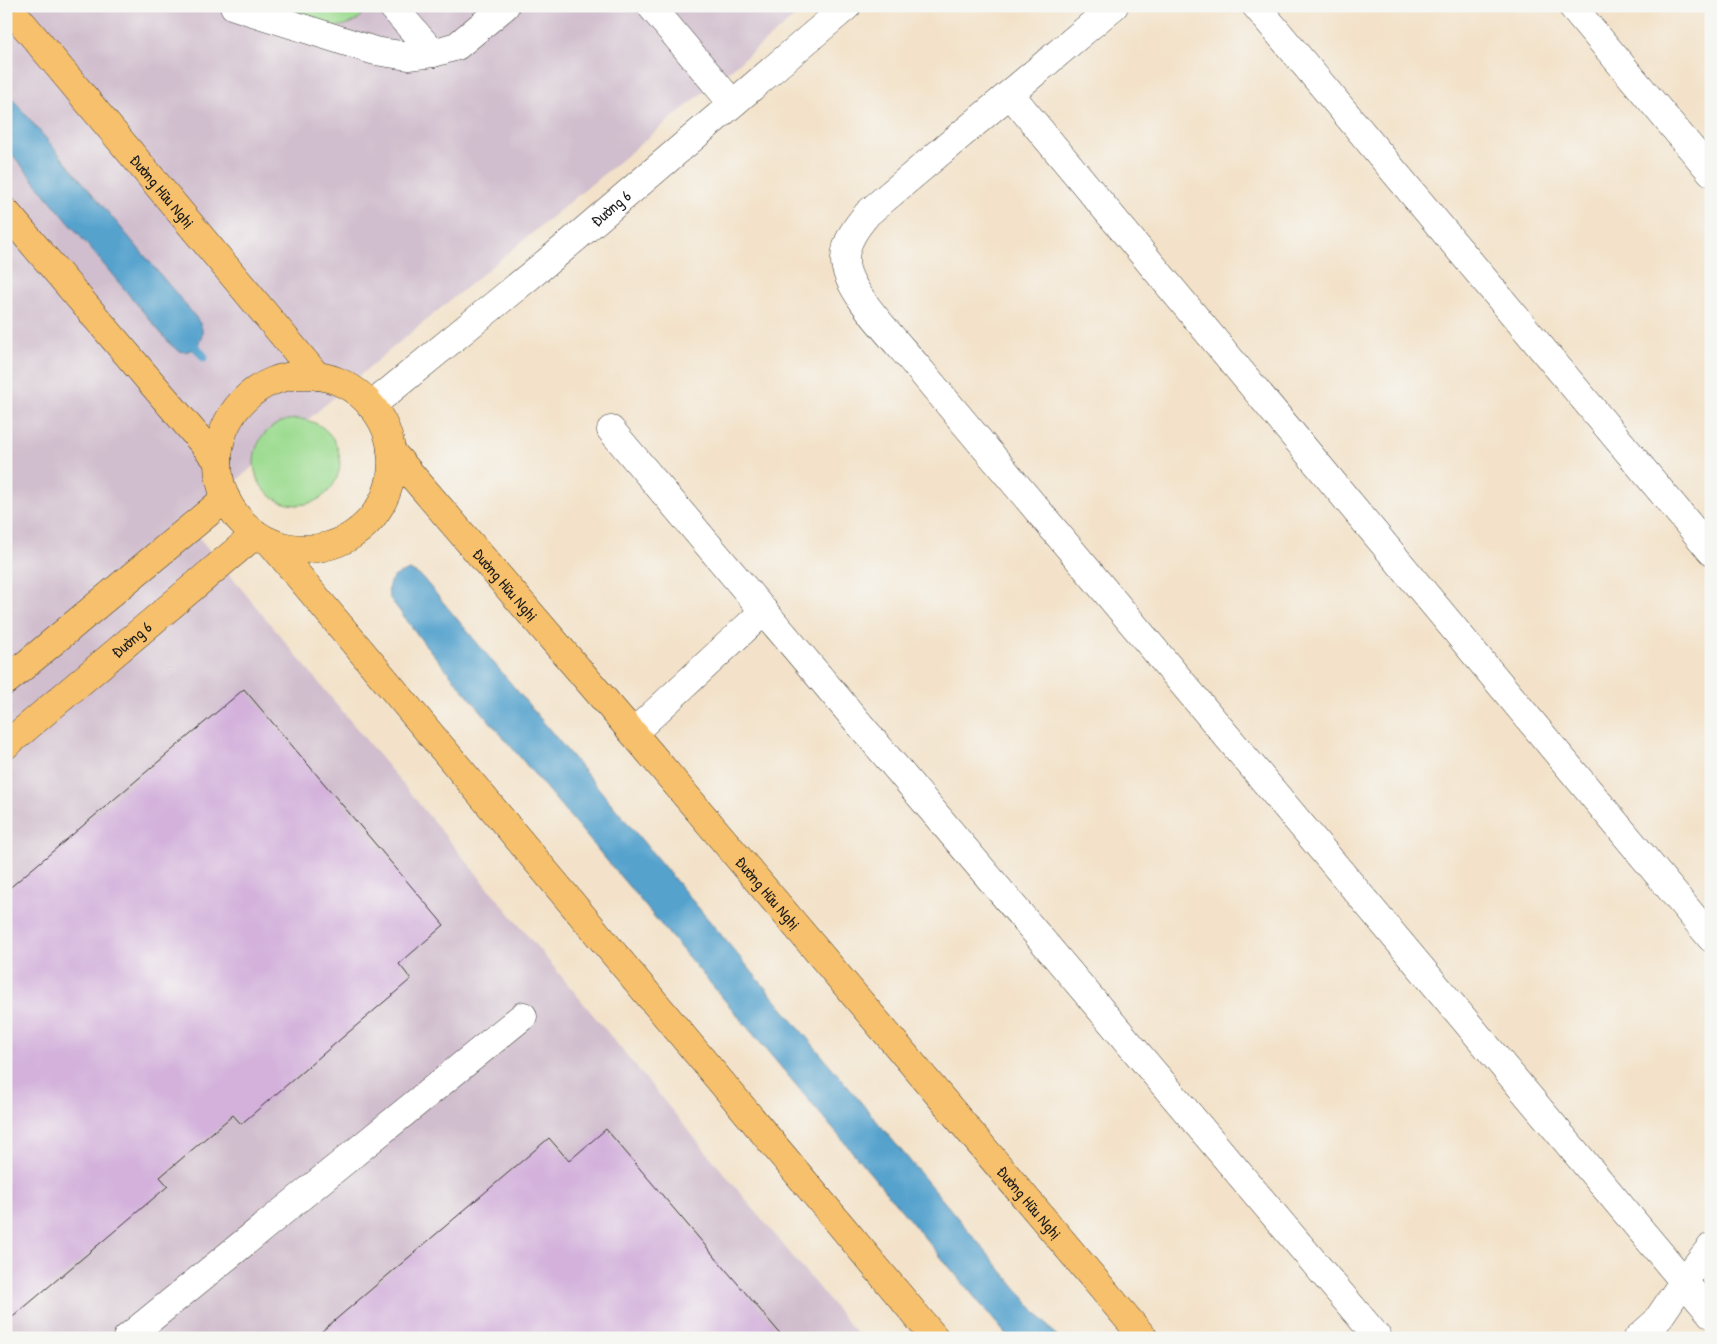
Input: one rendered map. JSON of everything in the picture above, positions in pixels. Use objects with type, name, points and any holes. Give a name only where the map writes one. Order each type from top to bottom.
[{"type":"main road","name":"Đường Hữu Nghị","points":[[8,6],[317,376]]},
{"type":"main road","points":[[6,212],[218,461]]},
{"type":"main road","points":[[263,538],[292,548],[315,549],[338,544],[358,532],[374,516],[385,496],[392,474],[391,451],[388,435],[381,420],[371,406],[356,392],[337,382],[317,376],[296,376],[275,380],[256,390],[240,404],[228,421],[220,441],[218,461],[220,480],[226,498],[238,518],[263,538],[935,1338]]},
{"type":"main road","name":"Đường Hữu Nghị","points":[[391,451],[1144,1338]]},
{"type":"main road","points":[[6,681],[226,498]]},
{"type":"main road","name":"Đường 6","points":[[6,745],[263,538]]},
{"type":"street","points":[[234,6],[375,51],[408,56],[433,53],[457,46],[504,6]]},
{"type":"street","points":[[392,6],[433,53]]},
{"type":"street","points":[[651,6],[732,104]]},
{"type":"street","name":"Đường 6","points":[[371,406],[558,253],[847,6]]},
{"type":"street","points":[[1114,6],[868,213],[849,240],[845,260],[850,283],[872,313],[1711,1314]]},
{"type":"street","points":[[1256,6],[1711,551]]},
{"type":"street","points":[[1572,6],[1711,172]]},
{"type":"street","points":[[1010,94],[1711,938]]},
{"type":"street","points":[[611,430],[1378,1338]]},
{"type":"street","points":[[632,733],[764,611]]},
{"type":"street","points":[[128,1338],[522,1016]]},
{"type":"street","points":[[1638,1338],[1656,1322],[1683,1282],[1711,1247]]},
{"type":"shaded area","points":[[6,6],[808,6],[373,364],[187,523],[860,1338],[6,1338]]},
{"type":"green space","points":[[265,6],[365,6],[361,16],[354,22],[334,27]]},
{"type":"green space","points":[[297,419],[313,422],[321,426],[333,438],[337,446],[340,462],[337,478],[333,486],[321,498],[313,502],[297,505],[281,502],[273,498],[261,486],[257,478],[254,462],[257,446],[261,438],[273,426],[281,422]]},
{"type":"water","points":[[6,91],[197,319],[202,334],[199,343],[192,349],[184,352],[170,344],[6,147]]},
{"type":"water","points":[[410,570],[422,577],[1058,1338],[1009,1338],[423,642],[389,597],[388,591],[392,579]]},
{"type":"building","points":[[244,689],[444,925],[399,964],[411,979],[241,1124],[233,1115],[160,1177],[168,1186],[8,1321],[6,1318],[6,891]]},
{"type":"building","points":[[606,1129],[784,1338],[314,1338],[549,1138],[569,1161]]},
{"type":"waterway","points":[[188,337],[204,357]]}]
